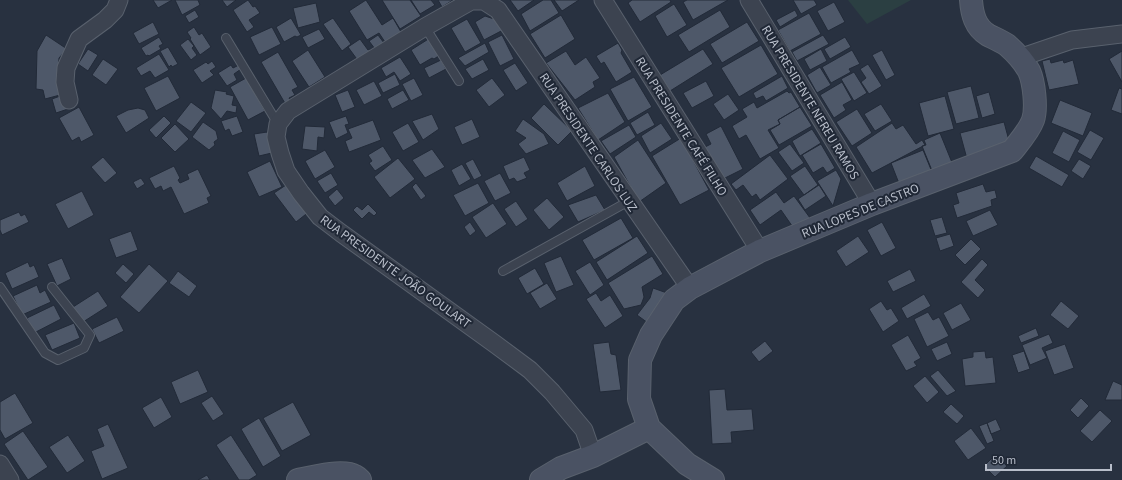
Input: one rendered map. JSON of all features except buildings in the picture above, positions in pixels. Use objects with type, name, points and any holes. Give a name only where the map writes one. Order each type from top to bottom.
[{"type":"street","points":[[69,100],[65,82],[66,68],[79,39],[115,10],[119,0]]},
{"type":"street","name":"RUA PRESIDENTE CAFÉ FILHO","points":[[603,0],[760,251]]},
{"type":"street","name":"RUA PRESIDENTE NEREU RAMOS","points":[[749,0],[872,204]]},
{"type":"street","name":"RUA LOPES DE CASTRO","points":[[649,428],[639,399],[640,360],[650,335],[674,300],[690,288],[760,251],[872,204],[1012,150],[1025,134],[1033,119],[1035,97],[1029,72],[1006,44],[981,30],[972,13],[971,0]]},
{"type":"street","points":[[278,124],[288,111],[425,27],[471,1],[484,1]]},
{"type":"street","name":"RUA PRESIDENTE CARLOS LUZ","points":[[484,1],[498,10],[690,288]]},
{"type":"street","points":[[1019,58],[1072,40],[1122,34]]},
{"type":"street","name":"RUA PRESIDENTE JOÃO GOULART","points":[[278,124],[276,137],[286,171],[301,194],[320,217],[530,370],[552,392],[584,430],[593,456]]},
{"type":"street","points":[[541,480],[561,468],[593,456],[649,428],[687,464],[713,480]]},
{"type":"street","points":[[0,464],[10,480]]},
{"type":"street","points":[[298,480],[334,473],[346,473],[355,475],[360,480]]},
{"type":"lane","points":[[425,27],[459,81]]},
{"type":"lane","points":[[226,38],[278,124]]},
{"type":"lane","points":[[503,271],[629,201]]},
{"type":"lane","points":[[0,287],[45,352],[58,360],[84,348],[90,335],[52,287]]},
{"type":"green space","points":[[848,0],[911,0],[867,24]]}]
